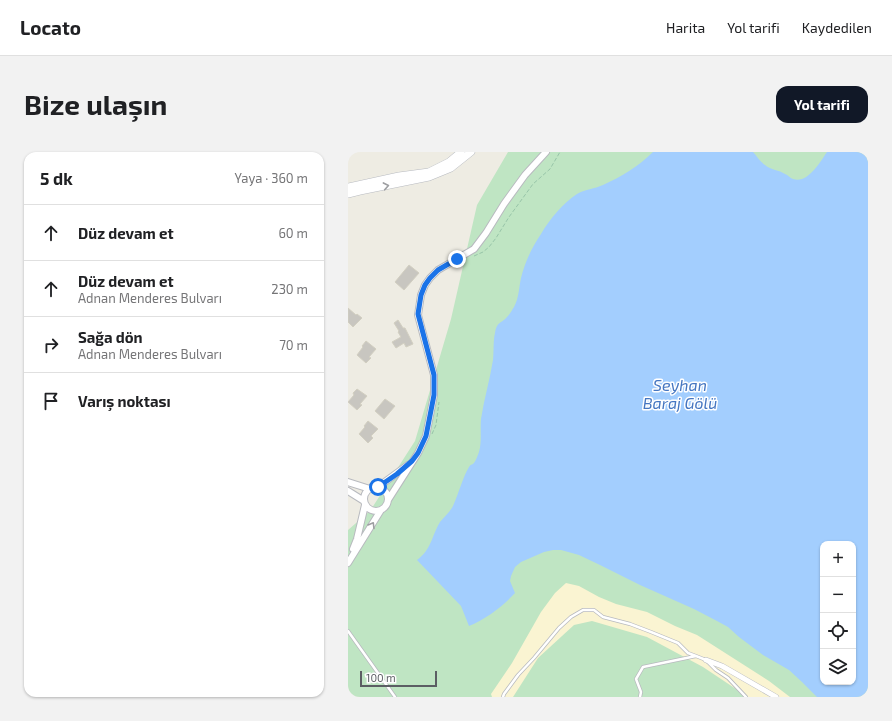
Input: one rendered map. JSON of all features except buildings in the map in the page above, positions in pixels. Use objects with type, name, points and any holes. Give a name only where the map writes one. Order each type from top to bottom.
[{"type":"main road","points":[[348,187],[398,176],[429,172],[449,162],[461,152]]},
{"type":"main road","points":[[348,194],[430,177],[452,168],[471,152]]},
{"type":"street","points":[[348,562],[381,510],[387,504],[388,500],[418,453],[426,436],[434,395],[434,375],[418,314],[421,295],[425,285],[438,270],[474,249],[521,181],[546,152]]},
{"type":"street","points":[[348,562],[357,539],[365,503],[365,494],[370,489],[378,487],[397,474],[412,461]]},
{"type":"street","points":[[348,482],[370,489]]},
{"type":"street","points":[[378,487],[386,492],[388,500]]},
{"type":"street","points":[[348,491],[365,503],[368,508],[376,511],[381,510]]},
{"type":"street","points":[[706,660],[722,666],[776,697]]},
{"type":"lane","points":[[504,697],[504,694],[518,675],[559,628],[571,617],[583,610],[594,610],[603,617],[630,624],[678,643],[688,653],[706,660],[716,670],[728,678],[746,697]]},
{"type":"lane","points":[[348,631],[395,697]]},
{"type":"lane","points":[[640,697],[641,692],[636,679],[643,667],[696,656]]},
{"type":"path","points":[[472,256],[483,252],[490,247],[509,217],[533,184],[550,169],[560,152]]},
{"type":"path","points":[[433,433],[436,425],[439,398]]},
{"type":"green space","name":"Seyhan Baraj Gölü","points":[[508,152],[868,152],[868,697],[348,697],[348,530],[370,511],[415,441],[451,319],[477,205]]},
{"type":"sand","points":[[566,583],[579,586],[616,604],[647,612],[697,635],[769,681],[790,697],[748,697],[703,667],[647,637],[592,621],[574,625],[538,658],[513,697],[492,697],[491,694],[512,663],[541,612],[555,593]]},
{"type":"water","name":"Seyhan Baraj Gölü","points":[[653,152],[753,152],[767,167],[798,180],[809,175],[827,152],[868,152],[868,697],[817,697],[789,670],[763,655],[728,627],[694,609],[640,585],[579,555],[561,550],[553,550],[544,552],[521,562],[515,567],[510,581],[515,593],[494,612],[469,626],[461,606],[417,560],[426,552],[437,527],[452,508],[462,481],[478,455],[480,448],[481,419],[493,360],[496,329],[498,325],[509,315],[516,304],[521,278],[527,260],[535,244],[552,217],[572,197],[580,192],[600,186],[630,171]]},
{"type":"route","points":[[378,487],[397,474],[412,461],[418,453],[426,436],[434,395],[434,375],[418,314],[421,295],[430,278],[438,270],[457,259]]}]
